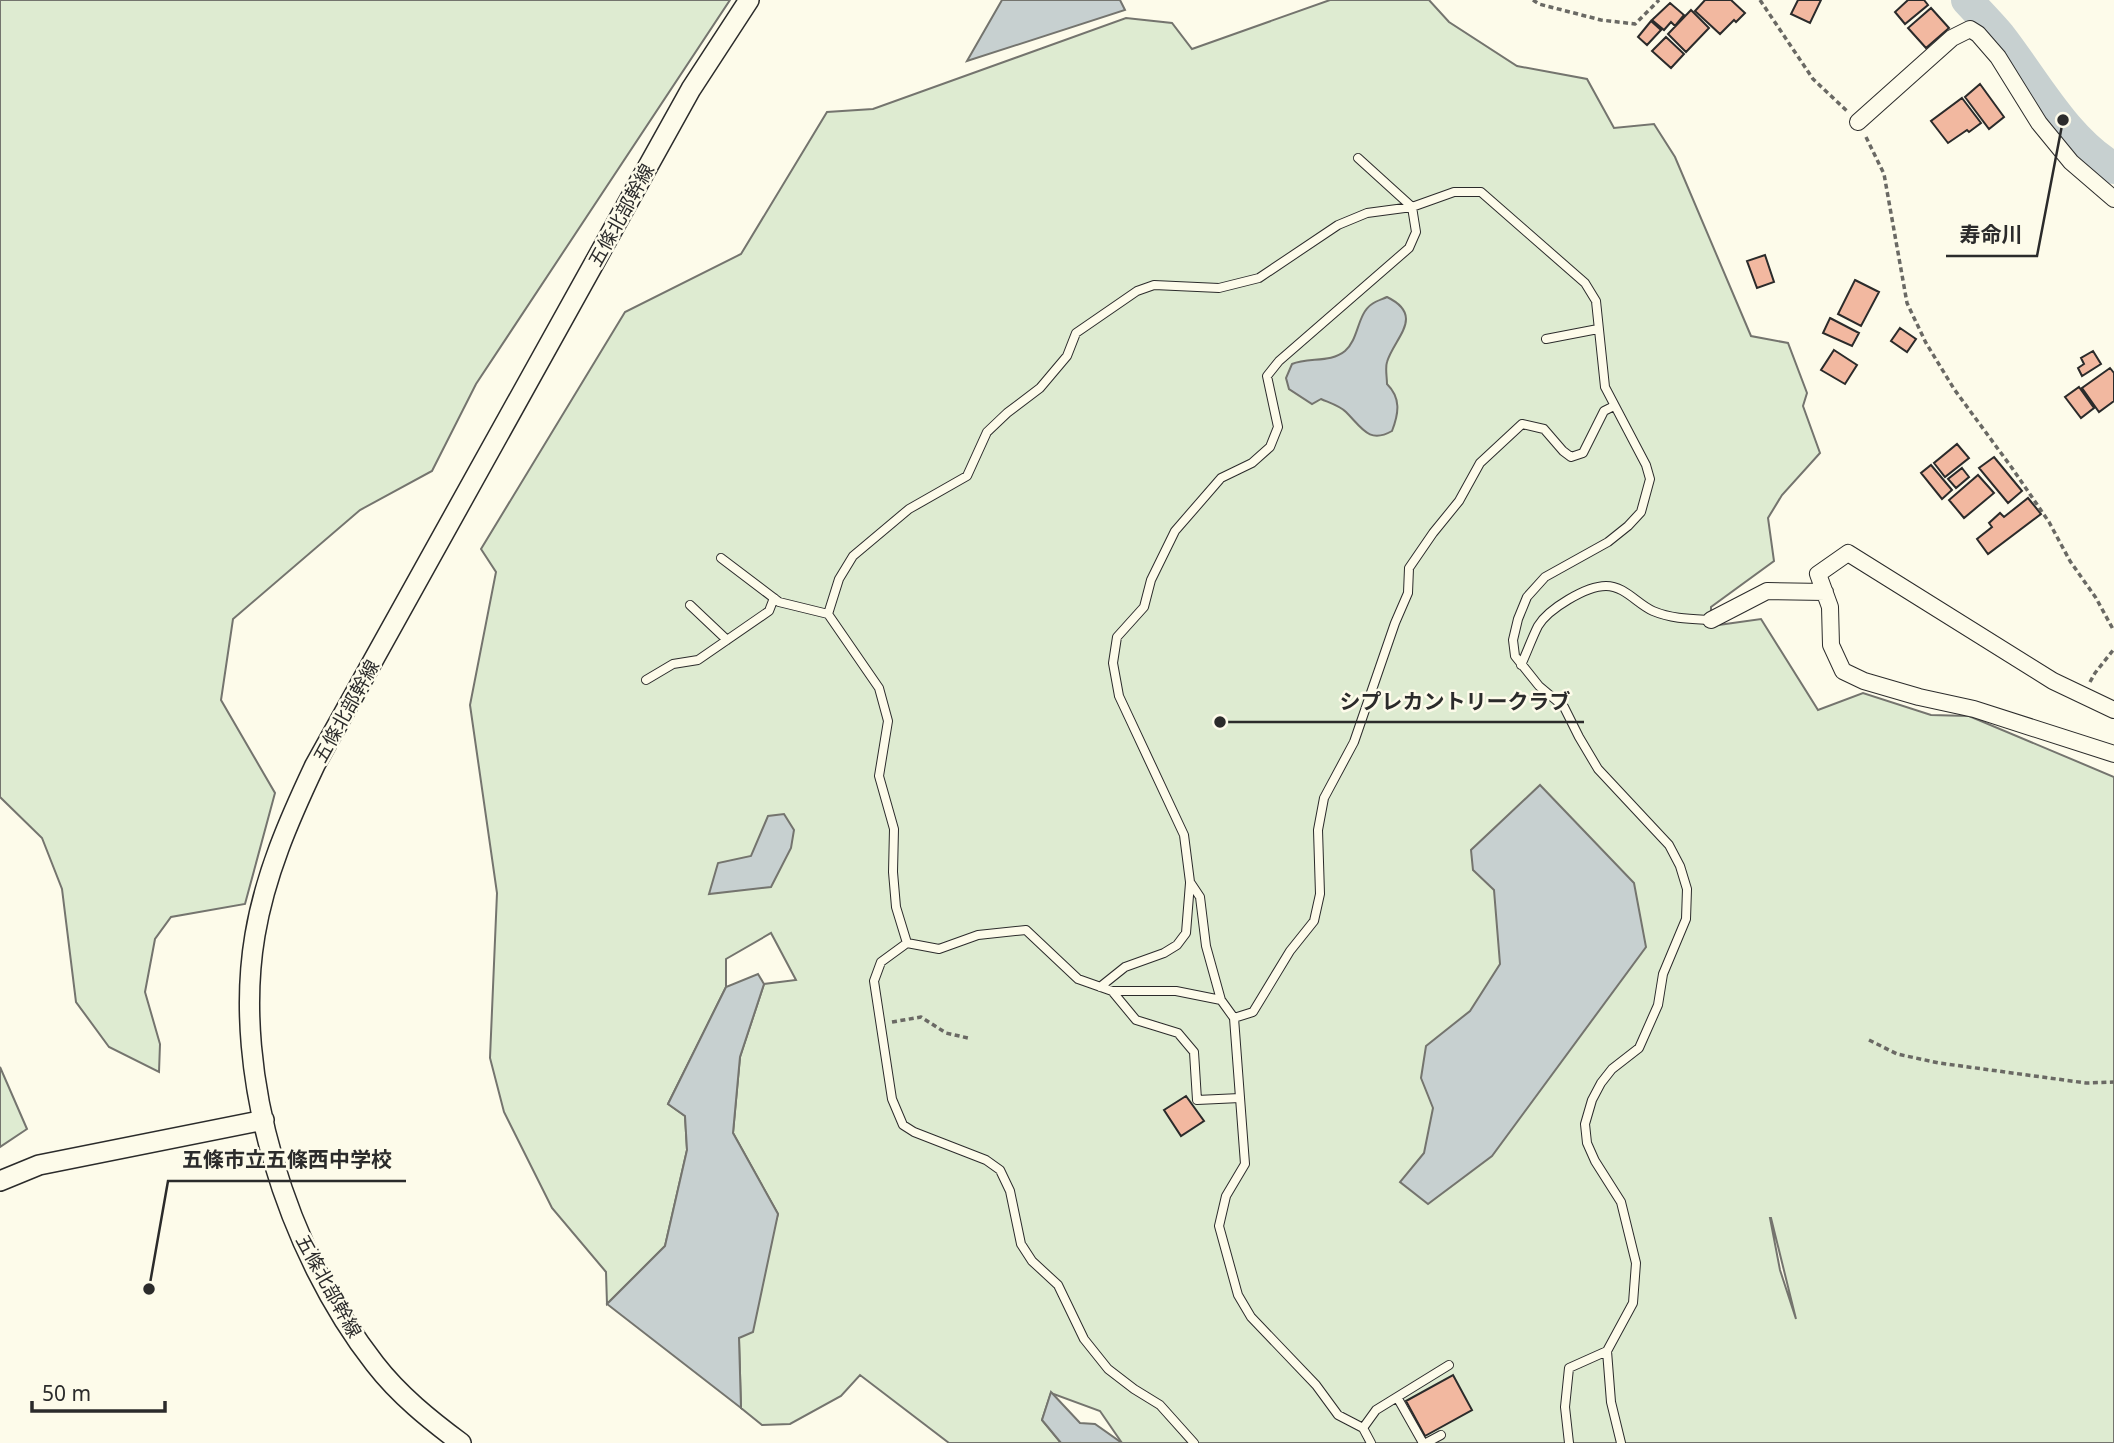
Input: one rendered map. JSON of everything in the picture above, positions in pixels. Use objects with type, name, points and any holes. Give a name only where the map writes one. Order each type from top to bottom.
[{"type":"street","name":"五條北部幹線","points":[[453,1441],[376,1366],[337,1306],[309,1255],[292,1216],[274,1165],[250,1031],[254,936],[265,887],[291,816],[329,741],[685,101],[749,0]]},
{"type":"street","points":[[1858,122],[1952,38],[1970,29],[1978,34],[1997,57],[2039,123],[2071,162],[2114,199]]},
{"type":"street","points":[[2114,710],[2053,681],[1848,554],[1818,574],[1830,607],[1831,645],[1843,671],[1864,681],[1974,709],[2114,754]]},
{"type":"street","points":[[1711,620],[1767,592],[1825,592]]},
{"type":"street","points":[[0,1181],[39,1165],[264,1120]]},
{"type":"lane","points":[[1100,987],[1125,967],[1164,953],[1177,945],[1186,933],[1190,882],[1184,835],[1119,696],[1113,663],[1117,637],[1144,607],[1151,580],[1175,531],[1221,478],[1252,463],[1270,447],[1278,427],[1267,376],[1279,361],[1409,248],[1416,232],[1412,207],[1358,158]]},
{"type":"lane","points":[[828,614],[838,579],[853,556],[909,509],[967,476],[987,432],[1040,388],[1067,356],[1076,333],[1137,291],[1154,285],[1219,288],[1259,278],[1338,225],[1367,213],[1412,207],[1454,192],[1481,192],[1585,283],[1596,301],[1605,387],[1646,466],[1650,479],[1641,512],[1628,527],[1608,542],[1545,577],[1527,597],[1513,640],[1515,656],[1539,686],[1564,707],[1598,769],[1669,845],[1680,866],[1687,889],[1686,919],[1662,974],[1658,1005],[1639,1048],[1612,1069],[1601,1083],[1592,1100],[1585,1124],[1587,1143],[1595,1161],[1621,1202],[1636,1263],[1633,1303],[1607,1351],[1611,1402],[1621,1443]]},
{"type":"lane","points":[[1546,339],[1598,329]]},
{"type":"lane","points":[[1234,1018],[1253,1012],[1290,951],[1314,921],[1320,894],[1318,830],[1324,798],[1354,742],[1408,593],[1409,568],[1459,501],[1480,463],[1522,424],[1544,429],[1571,457],[1583,453],[1604,411],[1615,406]]},
{"type":"lane","points":[[721,558],[779,602],[828,614],[879,688],[888,721],[879,776],[894,829],[897,907],[907,943]]},
{"type":"lane","points":[[1521,665],[1539,624],[1553,609],[1584,591],[1595,588],[1607,586],[1628,593],[1651,610],[1677,618],[1711,620]]},
{"type":"lane","points":[[646,680],[673,664],[698,660],[769,611],[774,598]]},
{"type":"lane","points":[[690,606],[727,640]]},
{"type":"lane","points":[[1190,882],[1200,897],[1206,946],[1221,1000],[1234,1018],[1245,1164],[1226,1196],[1219,1226],[1238,1295],[1251,1317],[1316,1385],[1338,1415],[1363,1428],[1371,1443]]},
{"type":"lane","points":[[1194,1443],[1160,1405],[1134,1390],[1108,1368],[1084,1339],[1058,1285],[1032,1261],[1021,1244],[1010,1191],[1000,1170],[986,1160],[914,1132],[903,1125],[892,1099],[874,981],[881,962],[907,943],[939,950],[978,935],[1026,930],[1078,979],[1100,987],[1112,991],[1176,991],[1221,1000]]},
{"type":"lane","points":[[1112,991],[1136,1020],[1178,1033],[1194,1052],[1196,1100],[1240,1097]]},
{"type":"lane","points":[[1570,1443],[1565,1407],[1569,1368],[1607,1351]]},
{"type":"lane","points":[[1363,1428],[1376,1410],[1449,1366]]},
{"type":"lane","points":[[1397,1397],[1425,1443],[1441,1435]]},
{"type":"path","points":[[1533,0],[1539,4],[1601,20],[1635,24],[1659,0]]},
{"type":"path","points":[[1760,0],[1813,79],[1858,122],[1884,174],[1907,303],[1926,343],[1954,389],[2049,522],[2114,631]]},
{"type":"path","points":[[2083,697],[2095,673],[2114,649]]},
{"type":"path","points":[[880,1024],[921,1017],[946,1033],[968,1038]]},
{"type":"path","points":[[1869,1040],[1897,1054],[1939,1063],[2086,1083],[2114,1082]]},
{"type":"green space","points":[[0,0],[730,0],[476,384],[432,471],[360,510],[233,619],[221,700],[275,793],[245,904],[171,917],[155,939],[145,992],[160,1044],[159,1072],[109,1047],[76,1002],[62,889],[42,838],[0,797]]},
{"type":"green space","points":[[1330,0],[1429,0],[1449,22],[1517,66],[1587,79],[1614,128],[1654,124],[1675,157],[1751,336],[1788,343],[1807,393],[1803,406],[1820,453],[1782,495],[1768,518],[1774,561],[1711,607],[1711,626],[1761,619],[1818,710],[1863,693],[1931,715],[1969,716],[2114,777],[2114,1443],[1122,1443],[1100,1411],[1051,1393],[1042,1420],[1061,1443],[949,1443],[860,1375],[841,1396],[790,1424],[762,1425],[741,1408],[739,1338],[778,1214],[733,1133],[740,1057],[764,984],[796,980],[771,933],[726,959],[726,987],[668,1104],[685,1116],[687,1150],[665,1246],[607,1304],[606,1272],[552,1208],[504,1112],[490,1058],[497,893],[470,705],[496,572],[481,549],[625,312],[741,254],[827,112],[873,109],[1126,18],[1172,23],[1192,49]],"holes":[[[1771,1218],[1796,1319],[1780,1270]]]},
{"type":"green space","points":[[0,1067],[27,1129],[0,1147]]},
{"type":"shaded area","points":[[1002,0],[1120,0],[1125,10],[967,61]]},
{"type":"shaded area","points":[[1387,297],[1398,304],[1406,320],[1386,367],[1387,384],[1397,400],[1396,418],[1392,431],[1377,436],[1366,432],[1338,406],[1321,399],[1312,404],[1289,389],[1286,378],[1292,364],[1326,359],[1345,351],[1350,346],[1367,308]]},
{"type":"shaded area","points":[[1540,785],[1634,883],[1646,947],[1492,1156],[1428,1204],[1400,1182],[1424,1153],[1433,1108],[1421,1078],[1426,1046],[1470,1011],[1500,964],[1494,890],[1473,870],[1471,850]]},
{"type":"shaded area","points":[[784,814],[794,830],[791,848],[771,887],[709,894],[718,863],[751,856],[768,816]]},
{"type":"shaded area","points":[[758,974],[764,984],[740,1057],[733,1133],[778,1214],[753,1332],[739,1338],[741,1408],[607,1304],[665,1246],[687,1150],[685,1116],[668,1104],[726,987]]},
{"type":"shaded area","points":[[1051,1392],[1080,1423],[1095,1424],[1122,1443],[1061,1443],[1042,1420]]},
{"type":"building","points":[[1705,0],[1731,0],[1745,13],[1720,34],[1695,11]]},
{"type":"building","points":[[1798,0],[1821,0],[1810,23],[1791,14]]},
{"type":"building","points":[[1908,0],[1924,0],[1928,5],[1905,24],[1895,12]]},
{"type":"building","points":[[1670,3],[1684,15],[1675,26],[1671,22],[1664,30],[1652,20]]},
{"type":"building","points":[[1931,8],[1949,28],[1926,48],[1908,28]]},
{"type":"building","points":[[1691,10],[1709,28],[1686,52],[1668,34]]},
{"type":"building","points":[[1651,21],[1661,30],[1647,45],[1638,37]]},
{"type":"building","points":[[1666,37],[1684,54],[1671,68],[1652,51]]},
{"type":"building","points":[[1980,84],[2004,117],[1989,129],[1965,97]]},
{"type":"building","points":[[1962,98],[1981,123],[1948,143],[1931,121]]},
{"type":"building","points":[[1765,255],[1774,282],[1757,288],[1747,261]]},
{"type":"building","points":[[1855,280],[1879,292],[1861,326],[1838,314]]},
{"type":"building","points":[[1830,318],[1859,333],[1852,346],[1823,333]]},
{"type":"building","points":[[1900,328],[1916,339],[1907,352],[1891,341]]},
{"type":"building","points":[[1834,350],[1857,365],[1845,384],[1821,370]]},
{"type":"building","points":[[2093,351],[2101,364],[2082,376],[2078,368],[2084,364],[2081,358]]},
{"type":"building","points":[[2110,368],[2114,373],[2114,401],[2099,412],[2082,388]]},
{"type":"building","points":[[2079,387],[2094,408],[2081,418],[2065,397]]},
{"type":"building","points":[[1957,444],[1969,458],[1945,477],[1934,463]]},
{"type":"building","points":[[1994,457],[2022,491],[2008,503],[1979,468]]},
{"type":"building","points":[[1931,465],[1952,490],[1942,499],[1921,473]]},
{"type":"building","points":[[1962,468],[1969,477],[1956,488],[1948,479]]},
{"type":"building","points":[[1978,475],[1994,493],[1964,518],[1949,500]]},
{"type":"building","points":[[2028,498],[2041,514],[1988,554],[1977,539],[1992,527],[1989,523],[2000,513],[2004,517]]},
{"type":"building","points":[[1186,1096],[1204,1121],[1181,1136],[1164,1110]]},
{"type":"building","points":[[1453,1375],[1472,1410],[1425,1436],[1406,1401]]},
{"type":"waterway","points":[[1967,0],[2000,36],[2066,125],[2096,156],[2114,168]]},
{"type":"place","name":"寿命川","points":[[2063,120]]},
{"type":"place","name":"シプレカントリークラブ","points":[[1220,722]]},
{"type":"place","name":"五條市立五條西中学校","points":[[149,1289]]}]
